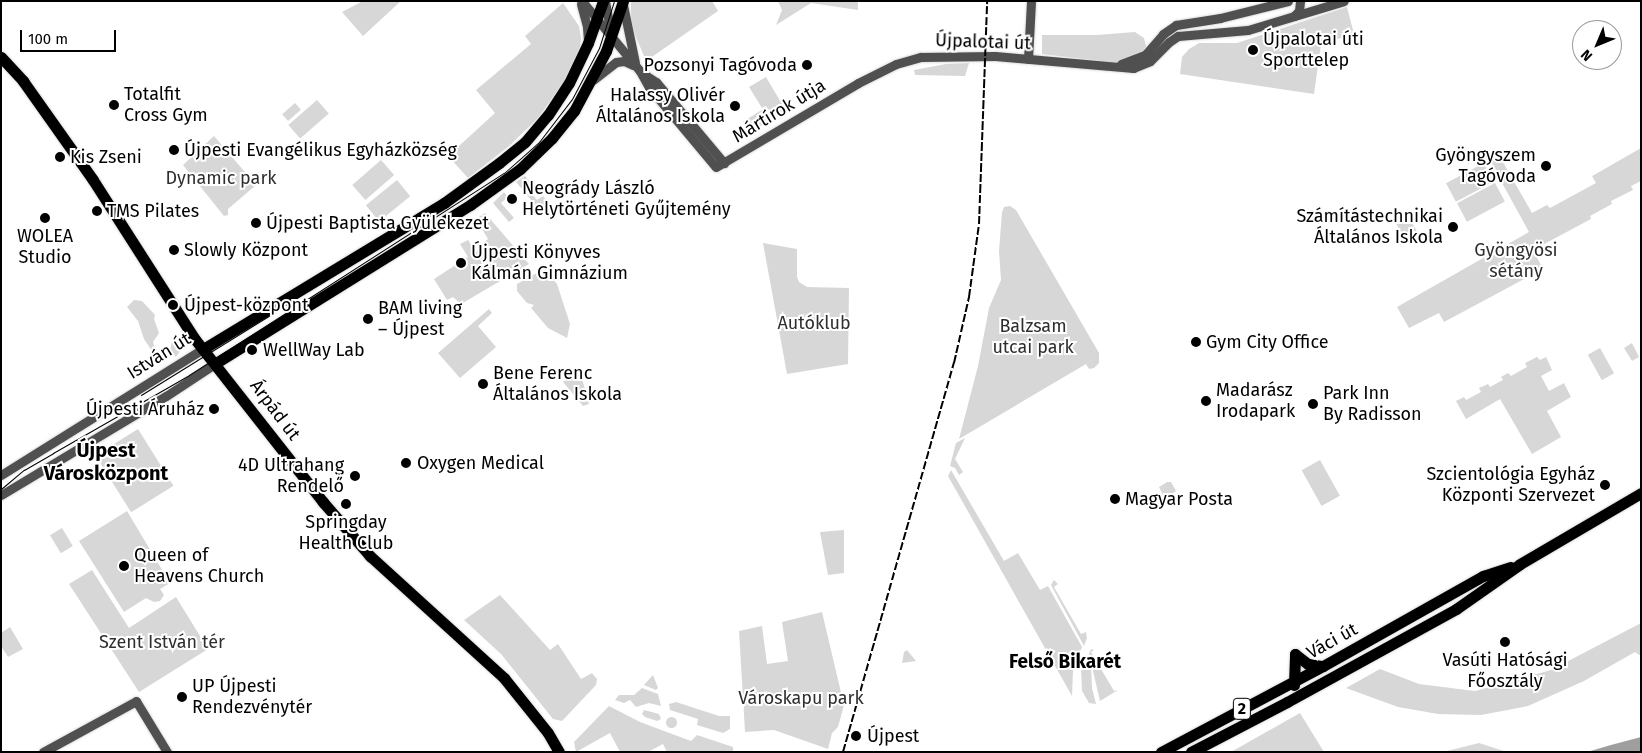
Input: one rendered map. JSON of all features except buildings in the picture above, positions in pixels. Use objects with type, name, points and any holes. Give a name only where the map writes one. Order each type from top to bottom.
[{"type":"main road","name":"István út","points":[[204,349],[372,248],[453,196],[525,142],[548,115],[570,83],[604,1]]},
{"type":"main road","name":"István út","points":[[216,363],[470,205],[520,169],[552,138],[574,111],[612,38],[623,2]]},
{"type":"main road","name":"Árpád út","points":[[1,57],[23,81],[93,180],[204,349],[317,496],[357,542],[504,678],[548,733],[559,752]]},
{"type":"main road","name":"Váci út","points":[[1190,752],[1287,702],[1456,608],[1520,564],[1641,493]]},
{"type":"main road","name":"Váci út","points":[[1161,752],[1323,666],[1483,576],[1520,564]]},
{"type":"main road","points":[[1287,702],[1296,680],[1295,654],[1308,664],[1323,666]]},
{"type":"main road","points":[[1323,666],[1315,674],[1312,682],[1326,680]]},
{"type":"street","points":[[581,1],[638,69]]},
{"type":"street","points":[[581,1],[587,27],[588,43]]},
{"type":"street","points":[[604,1],[612,38]]},
{"type":"street","points":[[1028,59],[1031,1]]},
{"type":"street","points":[[1113,65],[1141,57],[1163,34],[1176,25],[1220,18],[1288,1]]},
{"type":"street","points":[[1301,1],[1308,8],[1314,10]]},
{"type":"street","points":[[1294,17],[1299,11],[1301,1]]},
{"type":"street","name":"Újpalotai út","points":[[858,84],[896,64],[920,57],[990,56],[1113,65],[1129,68],[1143,65],[1178,36],[1248,30],[1344,1]]},
{"type":"street","points":[[623,2],[638,69]]},
{"type":"street","points":[[590,83],[616,62],[624,62],[638,69]]},
{"type":"street","name":"Mártírok útja","points":[[638,69],[656,82],[720,165],[858,84]]},
{"type":"street","name":"István út","points":[[1,475],[204,349]]},
{"type":"street","name":"István út","points":[[1,495],[172,392],[216,363]]},
{"type":"street","points":[[43,752],[136,701],[167,752]]},
{"type":"green space","points":[[363,1],[401,1],[363,36],[342,12]]},
{"type":"green space","points":[[631,1],[712,1],[718,11],[646,61],[631,25]]},
{"type":"green space","points":[[778,1],[858,1],[858,10],[811,3],[776,25],[782,10]]},
{"type":"green space","points":[[563,3],[579,26],[581,38],[580,48],[565,80],[538,118],[509,146],[468,178],[448,156],[495,113],[476,90],[531,44],[525,36]]},
{"type":"green space","name":"Újpalotai úti Sporttelep","points":[[1347,7],[1354,34],[1321,44],[1314,94],[1180,74],[1182,57],[1189,49],[1199,43],[1237,43]]},
{"type":"green space","points":[[1135,32],[1144,38],[1146,46],[1139,61],[1133,65],[1042,54],[1042,35],[1097,35]]},
{"type":"green space","points":[[969,63],[965,76],[915,75],[914,70],[946,64]]},
{"type":"green space","points":[[766,77],[786,111],[773,118],[766,106],[762,108],[749,87]]},
{"type":"green space","points":[[317,100],[329,114],[300,139],[288,125]]},
{"type":"green space","points":[[295,103],[301,110],[288,121],[282,114]]},
{"type":"green space","points":[[765,108],[772,119],[750,133],[743,122]]},
{"type":"green space","name":"Dynamic park","points":[[214,136],[256,185],[228,209],[228,215],[224,216],[183,165]]},
{"type":"green space","name":"Gyöngyösi sétány","points":[[1641,148],[1641,181],[1631,186],[1633,190],[1611,201],[1612,204],[1590,216],[1591,219],[1533,250],[1543,269],[1444,322],[1439,313],[1409,328],[1397,307],[1529,232],[1490,161],[1500,157],[1532,213],[1547,205],[1550,208],[1596,183],[1592,176]]},
{"type":"green space","points":[[381,160],[394,175],[365,200],[352,185]]},
{"type":"green space","points":[[1484,163],[1494,182],[1456,202],[1446,183]]},
{"type":"green space","points":[[525,176],[530,182],[521,188],[516,182]]},
{"type":"green space","points":[[397,180],[410,196],[379,221],[366,205]]},
{"type":"green space","points":[[1495,183],[1505,202],[1467,222],[1457,203]]},
{"type":"green space","points":[[527,188],[537,200],[543,196],[552,207],[543,214],[526,194]]},
{"type":"green space","points":[[504,192],[508,197],[501,203],[514,218],[509,222],[493,203]]},
{"type":"green space","name":"Balzsam utcai park","points":[[1010,206],[1016,210],[1099,353],[1099,363],[1094,368],[1089,369],[1086,364],[959,439],[978,366],[989,308],[1001,280],[999,251],[1002,212],[1004,207]]},
{"type":"green space","points":[[485,213],[529,264],[461,304],[453,297],[447,300],[434,279],[468,257],[460,244],[468,240],[476,252],[485,246],[483,243],[488,239],[476,219]]},
{"type":"green space","points":[[1406,213],[1418,233],[1406,240],[1394,220]]},
{"type":"green space","name":"Autóklub","points":[[763,243],[797,249],[797,277],[799,282],[807,287],[849,288],[848,364],[787,374]]},
{"type":"green space","points":[[544,269],[557,284],[570,324],[567,338],[548,328],[531,308],[534,305],[527,303],[517,291],[517,284]]},
{"type":"green space","points":[[134,300],[142,301],[155,315],[154,319],[159,333],[153,342],[156,351],[152,351],[144,339],[138,321],[127,307]]},
{"type":"green space","points":[[489,309],[492,313],[478,326],[496,347],[460,378],[438,353]]},
{"type":"green space","points":[[172,341],[176,348],[179,347],[181,350],[176,357],[174,355],[168,359]]},
{"type":"green space","points":[[1632,343],[1639,357],[1632,361],[1624,348]]},
{"type":"green space","points":[[1600,348],[1614,373],[1602,380],[1588,355]]},
{"type":"green space","points":[[1537,357],[1540,360],[1546,357],[1552,370],[1541,376],[1549,391],[1564,383],[1571,397],[1547,411],[1561,437],[1532,454],[1500,399],[1466,419],[1456,401],[1464,397],[1466,400],[1481,392],[1479,388],[1488,384],[1490,387],[1503,380],[1501,377],[1508,373],[1511,376],[1527,367],[1525,363]]},
{"type":"green space","points":[[581,375],[589,404],[583,406],[563,382],[570,377]]},
{"type":"green space","points":[[138,429],[174,486],[131,512],[96,455]]},
{"type":"green space","points":[[965,438],[955,459],[963,472],[959,475],[955,468],[950,466],[956,443]]},
{"type":"green space","points":[[1320,460],[1340,496],[1322,506],[1302,470]]},
{"type":"green space","points":[[951,470],[1004,561],[1018,553],[1040,590],[1048,586],[1082,647],[1073,671],[1072,696],[948,476]]},
{"type":"green space","points":[[1167,482],[1171,482],[1176,491],[1165,499],[1159,487]]},
{"type":"green space","points":[[127,511],[170,583],[160,589],[164,595],[160,601],[154,602],[146,598],[124,612],[79,541]]},
{"type":"green space","points":[[62,528],[73,546],[61,553],[50,535]]},
{"type":"green space","points":[[844,530],[844,573],[828,575],[820,532]]},
{"type":"green space","name":"Szent István tér","points":[[92,570],[129,628],[176,597],[208,649],[139,692],[69,584]]},
{"type":"green space","points":[[1054,580],[1058,584],[1054,587],[1081,634],[1086,632],[1087,638],[1084,646],[1051,585]]},
{"type":"green space","points":[[500,595],[550,650],[558,644],[581,679],[592,673],[597,679],[596,685],[562,721],[553,719],[501,654],[464,620]]},
{"type":"green space","name":"Városkapu park","points":[[822,612],[844,705],[838,727],[832,733],[828,749],[774,730],[745,732],[739,631],[762,626],[767,664],[788,661],[782,622]]},
{"type":"green space","points":[[1641,623],[1641,656],[1635,652],[1584,681],[1528,706],[1481,715],[1438,714],[1398,707],[1346,688],[1380,669],[1419,684],[1475,691],[1551,670]]},
{"type":"green space","points":[[10,627],[23,649],[8,657],[1,646],[1,633]]},
{"type":"green space","points":[[1091,649],[1094,650],[1091,652],[1114,691],[1118,690],[1100,701],[1089,654]]},
{"type":"green space","points":[[907,650],[916,661],[902,663],[904,652]]},
{"type":"green space","points":[[1087,654],[1091,666],[1092,688],[1096,704],[1089,703],[1082,691],[1081,668]]},
{"type":"green space","points":[[653,675],[658,688],[656,690],[644,685]]},
{"type":"green space","points":[[642,688],[658,694],[661,706],[649,703],[636,707],[630,700],[624,703],[615,700],[619,695],[634,695]]},
{"type":"green space","points":[[676,702],[719,716],[730,716],[730,729],[723,733],[697,725],[698,719],[670,710],[669,704]]},
{"type":"green space","points":[[609,706],[640,722],[691,741],[697,735],[733,747],[733,752],[667,752],[663,744],[648,752],[620,752],[610,733],[576,752],[574,742]]},
{"type":"green space","points":[[644,710],[659,714],[661,719],[657,721],[645,717],[642,714]]},
{"type":"green space","points":[[1300,713],[1324,752],[1231,752]]},
{"type":"green space","points":[[671,716],[677,722],[671,728],[665,722]]},
{"type":"green space","points":[[1479,743],[1507,752],[1443,752]]},
{"type":"shaded area","points":[[1641,737],[1641,752],[1587,752],[1611,745]]},
{"type":"tram line","points":[[1,489],[24,470],[189,375],[504,173],[539,142],[572,99],[599,48],[614,1]]},
{"type":"tram line","points":[[141,395],[275,312]]},
{"type":"railway","points":[[843,752],[954,363],[969,297],[979,224],[987,1]]},
{"type":"place","name":"Újpalotai úti Sporttelep","points":[[1253,50]]},
{"type":"place","name":"Pozsonyi Tagóvoda","points":[[807,65]]},
{"type":"place","name":"Totalfit Cross Gym","points":[[114,105]]},
{"type":"place","name":"Halassy Olivér Általános Iskola","points":[[735,106]]},
{"type":"place","name":"Újpesti Evangélikus Egyházközség","points":[[174,150]]},
{"type":"place","name":"Kis Zseni","points":[[60,157]]},
{"type":"place","name":"Gyöngyszem Tagóvoda","points":[[1546,166]]},
{"type":"place","name":"Neogrády László Helytörténeti Gyűjtemény","points":[[512,199]]},
{"type":"place","name":"TMS Pilates","points":[[97,211]]},
{"type":"place","name":"WOLEA Studio","points":[[45,218]]},
{"type":"place","name":"Újpesti Baptista Gyülekezet","points":[[256,223]]},
{"type":"place","name":"Számítástechnikai Általános Iskola","points":[[1453,227]]},
{"type":"place","name":"Slowly Központ","points":[[174,250]]},
{"type":"place","name":"Újpesti Könyves Kálmán Gimnázium","points":[[461,263]]},
{"type":"place","name":"Újpest-központ","points":[[173,305]]},
{"type":"place","name":"BAM living – Újpest","points":[[368,319]]},
{"type":"place","name":"Gym City Office","points":[[1196,342]]},
{"type":"place","name":"WellWay Lab","points":[[252,350]]},
{"type":"place","name":"Bene Ferenc Általános Iskola","points":[[483,384]]},
{"type":"place","name":"Madarász Irodapark","points":[[1206,401]]},
{"type":"place","name":"Park Inn By Radisson","points":[[1313,404]]},
{"type":"place","name":"Újpesti Áruház","points":[[214,409]]},
{"type":"place","name":"Oxygen Medical","points":[[406,463]]},
{"type":"place","name":"4D Ultrahang Rendelő","points":[[355,476]]},
{"type":"place","name":"Szcientológia Egyház Központi Szervezet","points":[[1605,485]]},
{"type":"place","name":"Magyar Posta","points":[[1115,499]]},
{"type":"place","name":"Springday Health Club","points":[[346,504]]},
{"type":"place","name":"Queen of Heavens Church","points":[[124,566]]},
{"type":"place","name":"Vasúti Hatósági Főosztály","points":[[1505,642]]},
{"type":"place","name":"UP Újpesti Rendezvénytér","points":[[182,697]]},
{"type":"place","name":"Újpest","points":[[856,736]]},
{"type":"district","name":"Újpest Városközpont","points":[[106,462]]},
{"type":"district","name":"Felső Bikarét","points":[[1065,662]]}]
